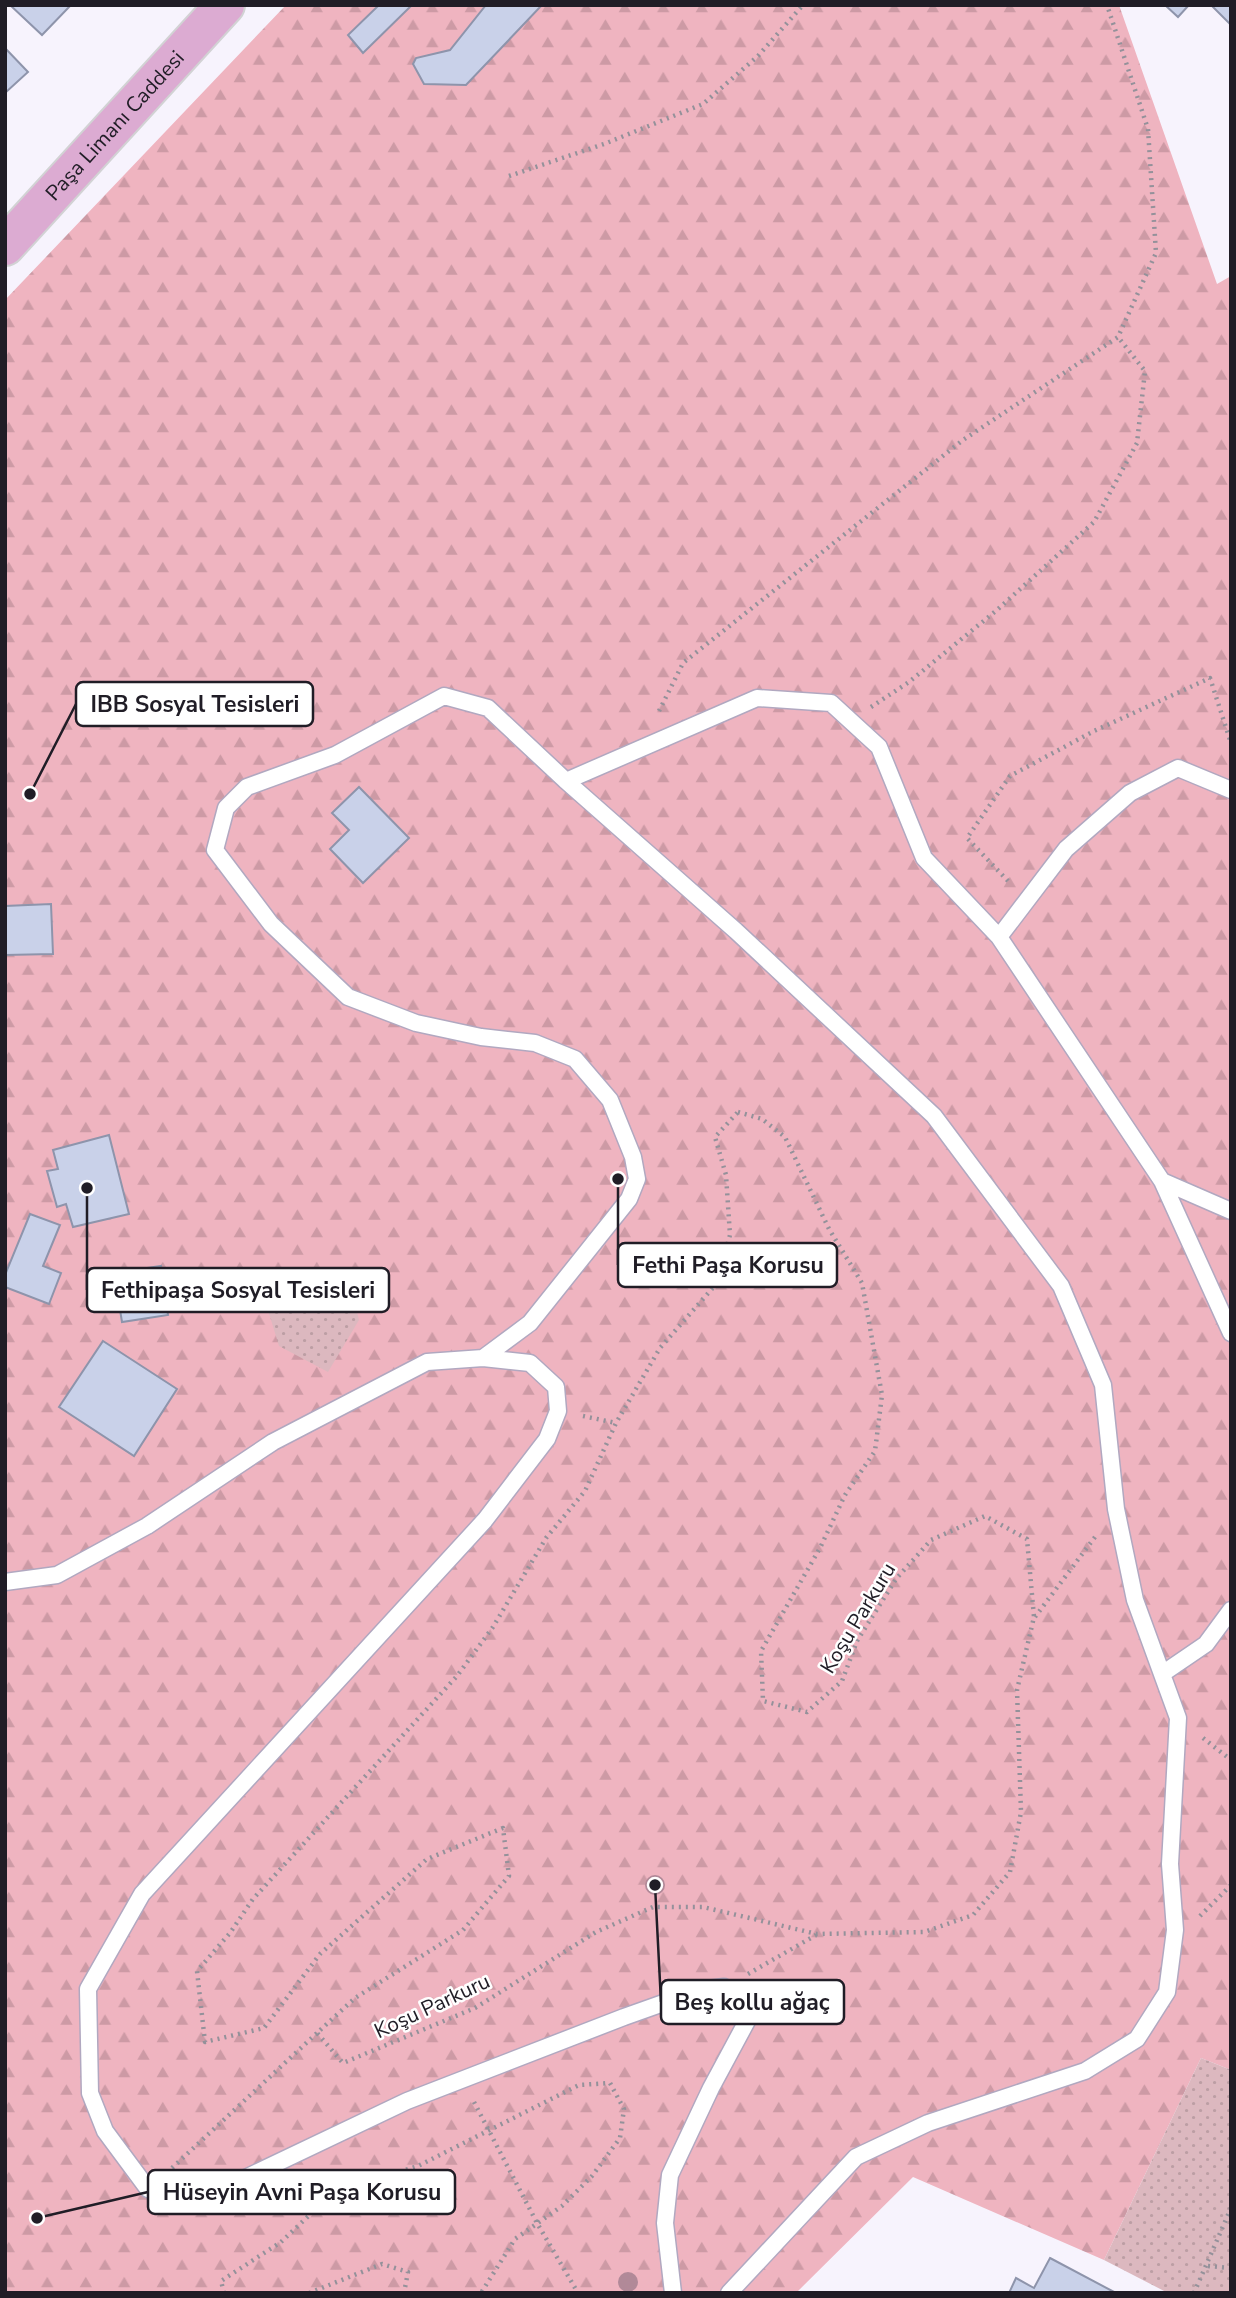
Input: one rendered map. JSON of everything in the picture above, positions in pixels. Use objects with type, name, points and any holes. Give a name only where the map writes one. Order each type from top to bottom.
[{"type":"main road","name":"Paşa Limanı Caddesi","points":[[5,246],[225,5]]},
{"type":"lane","points":[[483,1358],[530,1323],[629,1199],[637,1179],[635,1168],[610,1100],[575,1059],[534,1043],[481,1037],[416,1023],[348,998],[271,924],[215,850],[226,808],[247,786],[335,755],[444,696],[488,708],[566,781],[736,930],[934,1116],[1062,1286],[1103,1384],[1116,1509],[1135,1600],[1178,1718],[1170,1864],[1175,1930],[1167,1992],[1137,2039],[1085,2071],[928,2123],[856,2157],[729,2293]]},
{"type":"lane","points":[[566,781],[757,698],[831,703],[879,747],[924,858],[999,937],[1162,1181],[1231,1333]]},
{"type":"lane","points":[[999,937],[1066,849],[1129,793],[1178,768],[1231,790]]},
{"type":"lane","points":[[1162,1181],[1231,1211]]},
{"type":"lane","points":[[5,1582],[57,1575],[147,1526],[273,1443],[427,1362],[483,1358],[530,1363],[556,1387],[558,1411],[547,1439],[485,1520],[142,1894],[88,1989],[90,2093],[105,2131],[148,2189],[195,2202],[407,2101],[700,1990],[724,1987],[746,2001],[747,2021],[711,2088],[670,2175],[665,2222],[673,2293]]},
{"type":"lane","points":[[1162,1674],[1206,1644],[1231,1610]]},
{"type":"path","points":[[509,176],[604,144],[703,104],[758,56],[803,5]]},
{"type":"path","points":[[640,749],[683,663],[963,440],[1118,337],[1156,253],[1148,129],[1107,5]]},
{"type":"path","points":[[851,720],[909,682],[987,618],[1094,522],[1137,443],[1145,371],[1118,337]]},
{"type":"path","points":[[1015,889],[967,838],[1010,776],[1094,732],[1210,678],[1231,743]]},
{"type":"path","name":"Koşu Parkuru","points":[[738,1112],[762,1119],[785,1137],[828,1229],[862,1283],[882,1395],[875,1451],[845,1495],[820,1548],[761,1651],[763,1701],[807,1712],[842,1682],[857,1641],[896,1579],[931,1540],[985,1516],[1027,1539],[1033,1579],[1034,1617],[1017,1690],[1021,1812],[1010,1872],[973,1915],[924,1932],[817,1934],[703,1907],[653,1907],[596,1932],[475,2008],[343,2063],[317,2033],[355,1998],[463,1930],[509,1875],[503,1828],[427,1859],[320,1954],[264,2028],[205,2042],[197,1970],[230,1933],[253,1899],[457,1676],[494,1627],[545,1538],[585,1491],[616,1423],[660,1348],[717,1283],[730,1235],[726,1175],[715,1138],[738,1112]]},
{"type":"path","points":[[558,1411],[616,1423]]},
{"type":"path","points":[[1034,1617],[1116,1509]]},
{"type":"path","points":[[724,1987],[817,1934]]},
{"type":"path","points":[[148,2189],[317,2033]]},
{"type":"path","points":[[464,2079],[487,2132],[578,2293]]},
{"type":"path","points":[[224,2293],[221,2281],[281,2242],[319,2206],[360,2184],[418,2166],[487,2132],[529,2107],[579,2085],[610,2084],[624,2109],[620,2138],[592,2176],[562,2206],[515,2239],[481,2293]]},
{"type":"path","points":[[1194,2293],[1231,2208]]},
{"type":"path","points":[[309,2293],[382,2264],[408,2272],[404,2293]]},
{"type":"path","points":[[1208,2266],[1231,2268]]},
{"type":"green space","points":[[286,5],[1119,5],[1217,284],[1231,276],[1231,2070],[1201,2058],[1104,2260],[913,2177],[796,2293],[5,2293],[5,300]]},
{"type":"shaded area","points":[[298,1272],[340,1283],[352,1296],[356,1306],[359,1320],[328,1372],[279,1346],[267,1307],[282,1283]]},
{"type":"shaded area","points":[[1201,2058],[1231,2070],[1231,2293],[1168,2293],[1104,2260]]},
{"type":"building","points":[[10,5],[71,5],[42,35]]},
{"type":"building","points":[[379,5],[412,5],[363,53],[348,35]]},
{"type":"building","points":[[486,5],[542,5],[466,85],[424,84],[413,64],[416,58],[450,50]]},
{"type":"building","points":[[1165,5],[1189,5],[1178,17]]},
{"type":"building","points":[[1211,5],[1231,5],[1231,24],[1230,24]]},
{"type":"building","points":[[5,48],[28,72],[5,93]]},
{"type":"building","points":[[359,787],[409,838],[363,883],[330,849],[349,830],[332,813]]},
{"type":"building","points":[[51,904],[53,954],[5,955],[5,906]]},
{"type":"building","points":[[109,1135],[129,1214],[73,1227],[66,1204],[57,1207],[47,1171],[58,1169],[53,1150]]},
{"type":"building","points":[[30,1214],[60,1225],[43,1266],[61,1273],[49,1304],[5,1287],[5,1275]]},
{"type":"building","points":[[161,1266],[168,1315],[122,1322],[114,1273]]},
{"type":"building","points":[[103,1341],[177,1389],[134,1456],[59,1407]]},
{"type":"building","points":[[1050,2258],[1116,2293],[1009,2293],[1016,2278],[1034,2288]]},
{"type":"place","name":"IBB Sosyal Tesisleri","points":[[30,794]]},
{"type":"place","name":"Fethi Paşa Korusu","points":[[618,1179]]},
{"type":"place","name":"Fethipaşa Sosyal Tesisleri","points":[[87,1188]]},
{"type":"place","name":"Beş kollu ağaç","points":[[655,1885]]},
{"type":"place","name":"Hüseyin Avni Paşa Korusu","points":[[37,2218]]}]
